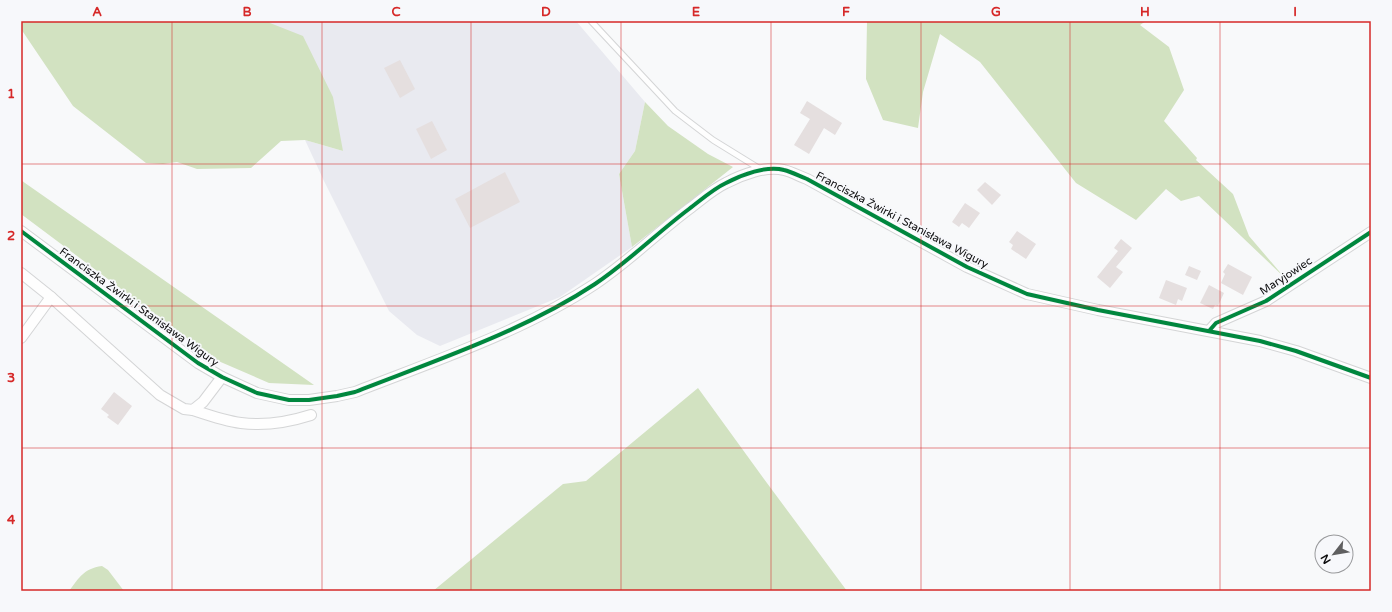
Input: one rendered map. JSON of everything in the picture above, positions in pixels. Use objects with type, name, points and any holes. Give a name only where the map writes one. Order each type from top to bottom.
[{"type":"street","name":"Franciszka Żwirki i Stanisława Wigury","points":[[21,231],[198,363],[222,377],[257,393],[289,400],[309,400],[355,392],[490,338],[533,319],[576,296],[611,273],[706,196],[726,182],[750,173],[770,168],[783,170],[806,179],[967,267],[1026,294],[1098,310],[1260,341],[1296,351],[1371,378]]},
{"type":"street","name":"Maryjowiec","points":[[1209,331],[1216,323],[1266,301],[1371,232]]},
{"type":"street","points":[[21,273],[51,297],[160,395],[184,409],[241,423],[270,423],[298,419],[311,415]]},
{"type":"street","points":[[21,338],[51,297]]},
{"type":"street","name":"Franciszka Żwirki i Stanisława Wigury","points":[[193,410],[203,402],[222,377]]},
{"type":"lane","points":[[591,21],[675,111],[712,140],[763,170]]},
{"type":"shaded area","points":[[269,21],[576,21],[645,102],[635,151],[619,174],[632,247],[560,297],[440,346],[417,335],[389,311],[324,181],[305,140],[343,151]]},
{"type":"green space","points":[[21,21],[269,21],[270,23],[303,36],[333,97],[343,151],[305,140],[281,141],[251,168],[197,169],[177,162],[163,164],[146,163],[73,106],[21,29]]},
{"type":"green space","points":[[867,21],[1146,21],[1140,25],[1169,47],[1184,90],[1164,121],[1197,158],[1196,160],[1233,194],[1249,236],[1284,277],[1199,196],[1181,201],[1166,189],[1136,220],[1076,183],[980,62],[940,34],[923,92],[918,128],[883,120],[866,79]]},
{"type":"green space","points":[[645,102],[668,126],[708,154],[733,167],[632,247],[619,174],[635,151]]},
{"type":"green space","points":[[21,180],[314,385],[269,383],[216,360],[21,214]]},
{"type":"green space","points":[[698,388],[847,591],[433,591],[563,484],[586,481]]},
{"type":"green space","points":[[102,566],[108,570],[124,591],[69,591],[82,574],[90,569]]},
{"type":"building","points":[[400,60],[415,89],[400,98],[384,68]]},
{"type":"building","points":[[807,101],[842,123],[835,135],[824,128],[809,154],[794,145],[810,119],[800,113]]},
{"type":"building","points":[[432,121],[447,150],[431,159],[416,129]]},
{"type":"building","points":[[505,172],[520,202],[470,228],[455,199]]},
{"type":"building","points":[[985,182],[1001,195],[992,205],[977,190]]},
{"type":"building","points":[[965,203],[980,213],[969,228],[962,223],[959,227],[952,222]]},
{"type":"building","points":[[1017,231],[1036,244],[1026,259],[1011,249],[1013,245],[1009,242]]},
{"type":"building","points":[[1121,239],[1132,248],[1116,267],[1123,272],[1110,288],[1097,277],[1118,251],[1114,248]]},
{"type":"building","points":[[1228,264],[1252,277],[1243,295],[1221,283],[1225,274],[1223,272]]},
{"type":"building","points":[[1189,266],[1201,271],[1197,280],[1185,275]]},
{"type":"building","points":[[1166,280],[1187,288],[1182,301],[1178,299],[1176,305],[1159,298]]},
{"type":"building","points":[[1209,285],[1224,293],[1218,306],[1215,305],[1213,309],[1200,303]]},
{"type":"building","points":[[114,392],[132,406],[118,425],[107,417],[109,415],[101,409]]},
{"type":"cycle path","points":[[21,231],[198,363],[222,377],[257,393],[289,400],[309,400],[355,392],[447,357],[509,331],[568,301],[595,284],[631,257],[677,218],[716,188],[746,174],[762,170],[777,169],[787,171],[807,179],[967,267],[1027,294],[1098,310],[1260,341],[1296,351],[1371,378]]},
{"type":"cycle path","points":[[1209,331],[1216,323],[1266,301],[1371,232]]}]
